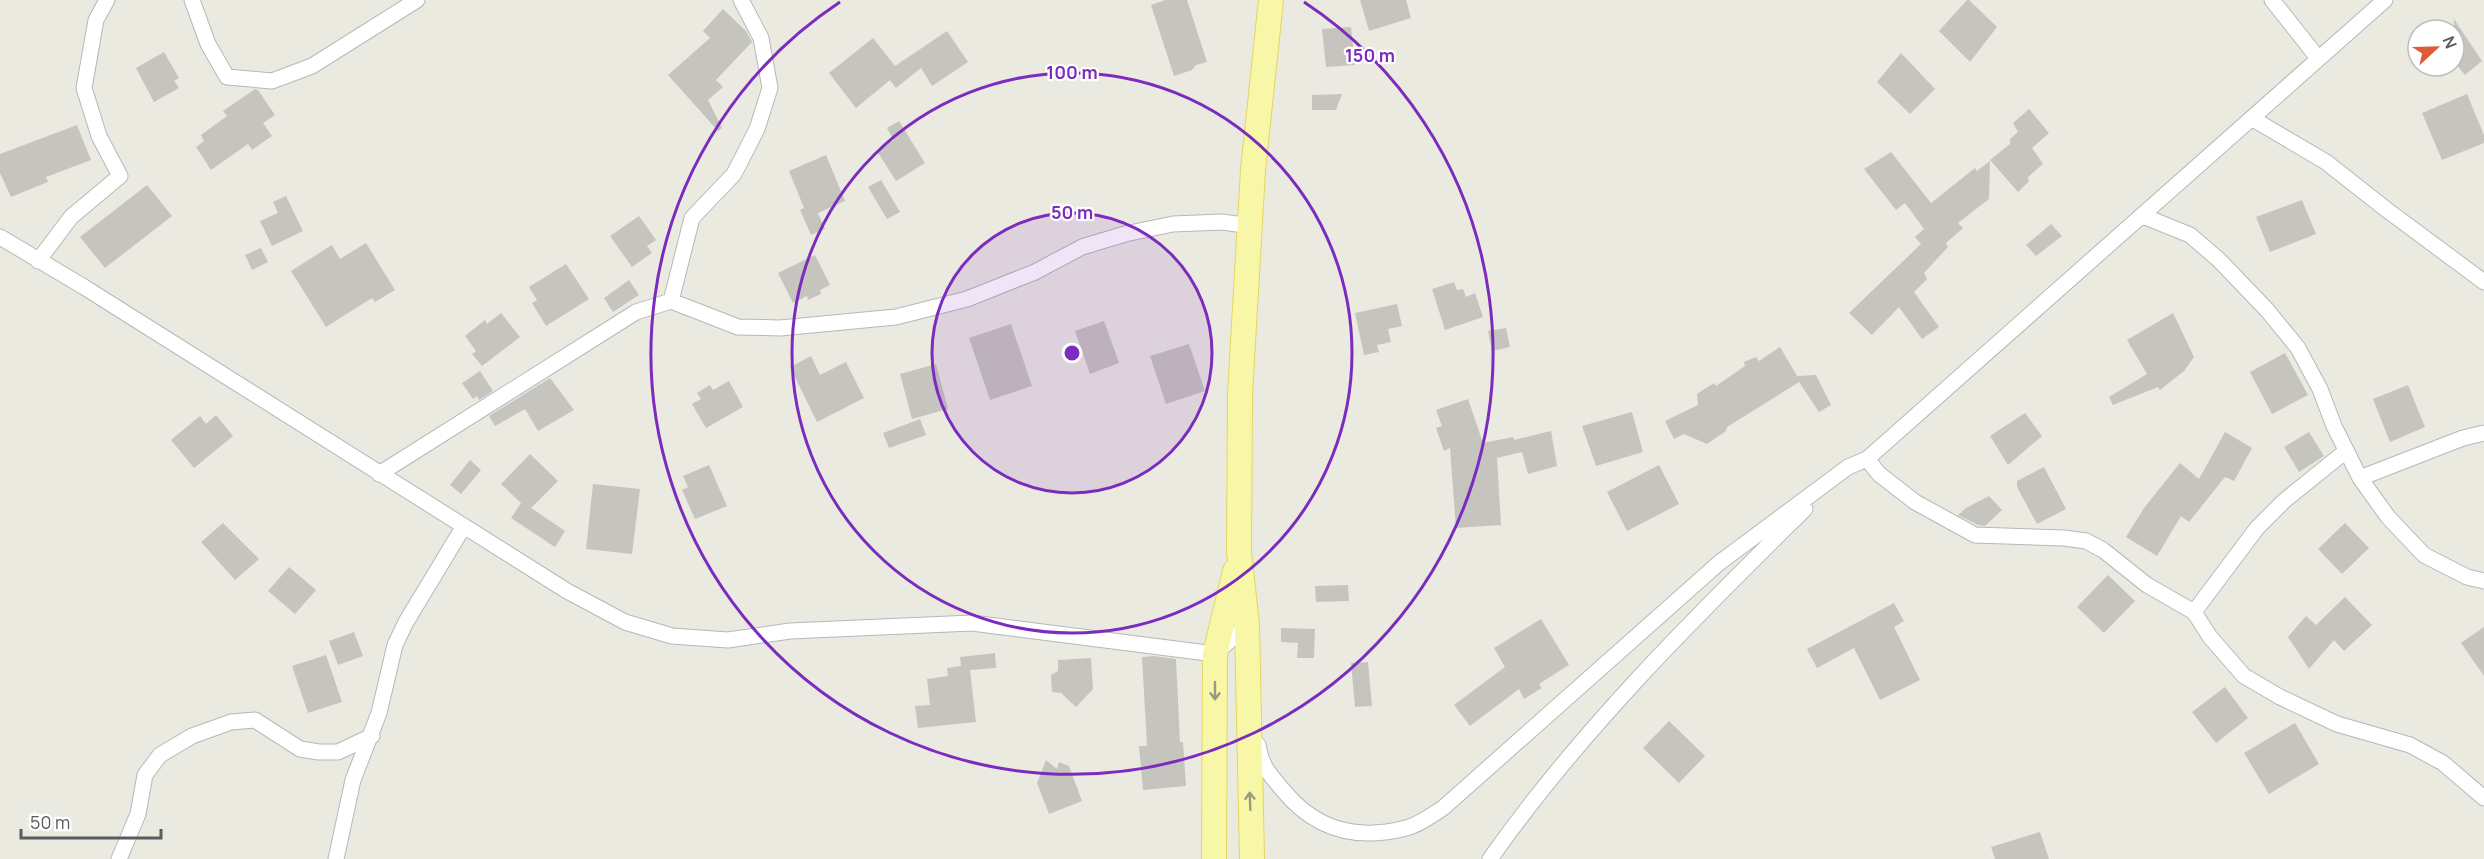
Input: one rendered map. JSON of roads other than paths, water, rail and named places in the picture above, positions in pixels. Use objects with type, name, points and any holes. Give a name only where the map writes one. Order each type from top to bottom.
[{"type":"main road","points":[[1252,859],[1247,625],[1239,552],[1240,394],[1253,170],[1273,1]]},
{"type":"main road","points":[[1215,859],[1215,654],[1239,552]]},
{"type":"street","points":[[38,261],[71,217],[120,176],[110,153],[99,136],[84,88],[96,20],[107,0]]},
{"type":"street","points":[[192,0],[208,44],[227,77],[272,81],[312,66],[417,0]]},
{"type":"street","points":[[671,301],[692,218],[734,174],[757,129],[770,88],[761,38],[741,0]]},
{"type":"street","points":[[2272,0],[2318,58]]},
{"type":"street","points":[[1246,654],[1261,762],[1303,812],[1328,825],[1359,834],[1408,828],[1443,808],[1719,563],[1848,467],[1867,459],[2385,0]]},
{"type":"street","points":[[2253,119],[2326,162],[2484,282]]},
{"type":"street","points":[[2143,216],[2190,235],[2219,260],[2267,310],[2298,348],[2320,389],[2346,452],[2360,478],[2388,517],[2424,555],[2467,577],[2484,581]]},
{"type":"street","points":[[379,474],[636,312],[671,301],[738,327],[780,328],[896,317],[967,299],[1035,272],[1082,247],[1125,234],[1173,224],[1222,222],[1251,226]]},
{"type":"street","points":[[0,237],[84,286],[567,591],[625,622],[672,636],[728,640],[790,631],[972,623],[1215,654],[1247,625]]},
{"type":"street","points":[[2360,478],[2463,438],[2484,433]]},
{"type":"street","points":[[2194,612],[2257,528],[2284,501],[2346,452]]},
{"type":"street","points":[[1867,459],[1879,474],[1915,502],[1975,535],[2064,538],[2086,541],[2103,550],[2147,585],[2194,612],[2210,637],[2244,676],[2280,697],[2337,724],[2410,745],[2443,763],[2484,798]]},
{"type":"street","points":[[1490,859],[1511,829],[1620,697],[1705,607],[1848,467]]},
{"type":"street","points":[[336,859],[353,780],[372,736],[388,679],[394,645],[464,526]]},
{"type":"street","points":[[118,859],[138,814],[145,775],[160,755],[192,736],[231,722],[255,720],[300,748],[319,752],[338,752],[372,736]]}]
